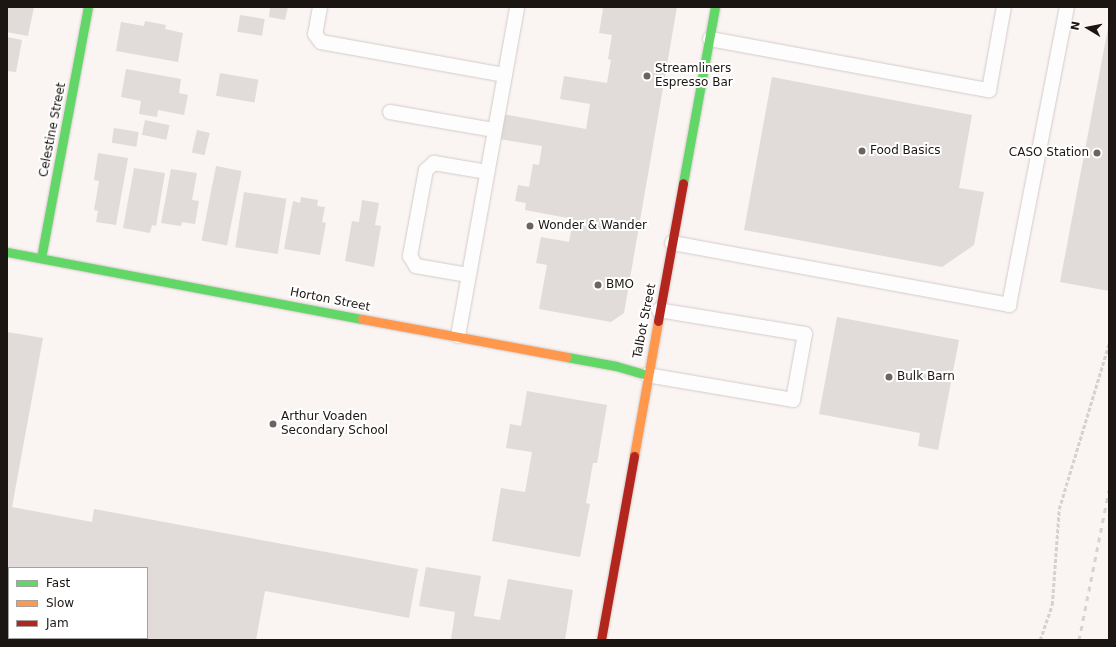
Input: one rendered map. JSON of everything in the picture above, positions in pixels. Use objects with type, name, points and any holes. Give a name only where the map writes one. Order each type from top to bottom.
[{"type":"street","name":"Celestine Street","points":[[41,258],[88,7]]},
{"type":"street","name":"Talbot Street","points":[[601,640],[647,375],[715,7]]},
{"type":"street","name":"Horton Street","points":[[7,252],[616,366],[647,375]]},
{"type":"lane","points":[[320,7],[316,34],[321,42],[505,74]]},
{"type":"lane","points":[[458,336],[517,7]]},
{"type":"lane","points":[[710,39],[989,90],[1004,7]]},
{"type":"lane","points":[[672,244],[1009,305],[1067,7]]},
{"type":"lane","points":[[390,112],[494,130]]},
{"type":"lane","points":[[468,275],[416,266],[410,256],[426,170],[434,163],[487,172]]},
{"type":"lane","points":[[647,375],[793,400],[805,334],[659,310]]},
{"type":"path","points":[[1040,640],[1052,605],[1059,509],[1109,343]]},
{"type":"building","points":[[7,7],[34,7],[28,36],[7,32]]},
{"type":"building","points":[[270,7],[288,7],[285,20],[269,17]]},
{"type":"building","points":[[599,7],[677,7],[624,313],[611,322],[539,309],[547,265],[536,263],[541,237],[569,242],[573,219],[525,210],[526,203],[515,201],[518,185],[529,187],[533,164],[539,165],[542,146],[499,139],[503,114],[586,129],[590,104],[560,99],[564,76],[607,83],[611,60],[608,59],[612,35],[599,33],[603,9]]},
{"type":"building","points":[[240,15],[265,19],[262,36],[237,32]]},
{"type":"building","points":[[145,21],[166,25],[165,29],[183,33],[178,62],[116,51],[121,22],[144,26]]},
{"type":"building","name":"CASO Station","points":[[1109,28],[1109,291],[1060,282]]},
{"type":"building","points":[[7,37],[22,40],[16,72],[7,71]]},
{"type":"building","points":[[126,69],[181,79],[179,93],[188,95],[184,115],[158,110],[157,117],[139,114],[141,101],[121,97]]},
{"type":"building","points":[[220,73],[258,80],[254,102],[216,96]]},
{"type":"building","name":"Food Basics","points":[[772,77],[972,115],[959,188],[984,192],[974,245],[942,267],[744,230]]},
{"type":"building","points":[[145,120],[169,125],[166,140],[142,135]]},
{"type":"building","points":[[114,128],[139,132],[136,147],[112,143]]},
{"type":"building","points":[[197,130],[210,133],[204,155],[192,152]]},
{"type":"building","points":[[98,153],[128,158],[116,225],[96,222],[98,211],[94,210],[99,181],[94,180]]},
{"type":"building","points":[[216,166],[242,171],[227,246],[201,241]]},
{"type":"building","points":[[134,168],[165,173],[156,226],[152,225],[150,233],[123,228]]},
{"type":"building","points":[[171,169],[197,173],[192,200],[199,201],[195,224],[182,222],[181,226],[161,223]]},
{"type":"building","points":[[244,192],[286,199],[278,254],[235,247]]},
{"type":"building","points":[[301,197],[318,200],[317,206],[325,207],[322,222],[326,223],[320,255],[284,249],[293,201],[300,203]]},
{"type":"building","points":[[362,200],[379,203],[375,225],[381,226],[374,267],[345,261],[352,221],[359,222]]},
{"type":"building","name":"Bulk Barn","points":[[837,317],[959,340],[938,450],[918,446],[920,433],[819,414]]},
{"type":"building","points":[[7,332],[43,338],[12,507],[92,522],[94,509],[418,569],[409,618],[265,591],[256,640],[7,640]]},
{"type":"building","points":[[527,391],[607,405],[597,463],[593,463],[586,503],[590,504],[580,557],[492,541],[501,488],[525,492],[532,452],[506,448],[510,424],[521,426]]},
{"type":"building","points":[[426,567],[481,576],[474,616],[500,620],[508,579],[573,590],[565,640],[451,640],[455,612],[419,606]]},
{"type":"railway","points":[[1079,640],[1109,490]]},
{"type":"traffic: fast","points":[[41,258],[88,7]]},
{"type":"traffic: fast","points":[[683,183],[715,7]]},
{"type":"traffic: fast","points":[[7,252],[362,319]]},
{"type":"traffic: fast","points":[[567,357],[616,366],[647,375]]},
{"type":"traffic: slow","points":[[362,319],[567,357]]},
{"type":"traffic: slow","points":[[634,456],[658,321]]},
{"type":"traffic: jam","points":[[658,321],[683,183]]},
{"type":"traffic: jam","points":[[601,640],[634,456]]},
{"type":"place","name":"Streamliners Espresso Bar","points":[[647,76]]},
{"type":"place","name":"Food Basics","points":[[862,151]]},
{"type":"place","name":"CASO Station","points":[[1097,153]]},
{"type":"place","name":"Wonder & Wander","points":[[530,226]]},
{"type":"place","name":"BMO","points":[[598,285]]},
{"type":"place","name":"Bulk Barn","points":[[889,377]]},
{"type":"place","name":"Arthur Voaden Secondary School","points":[[273,424]]}]
